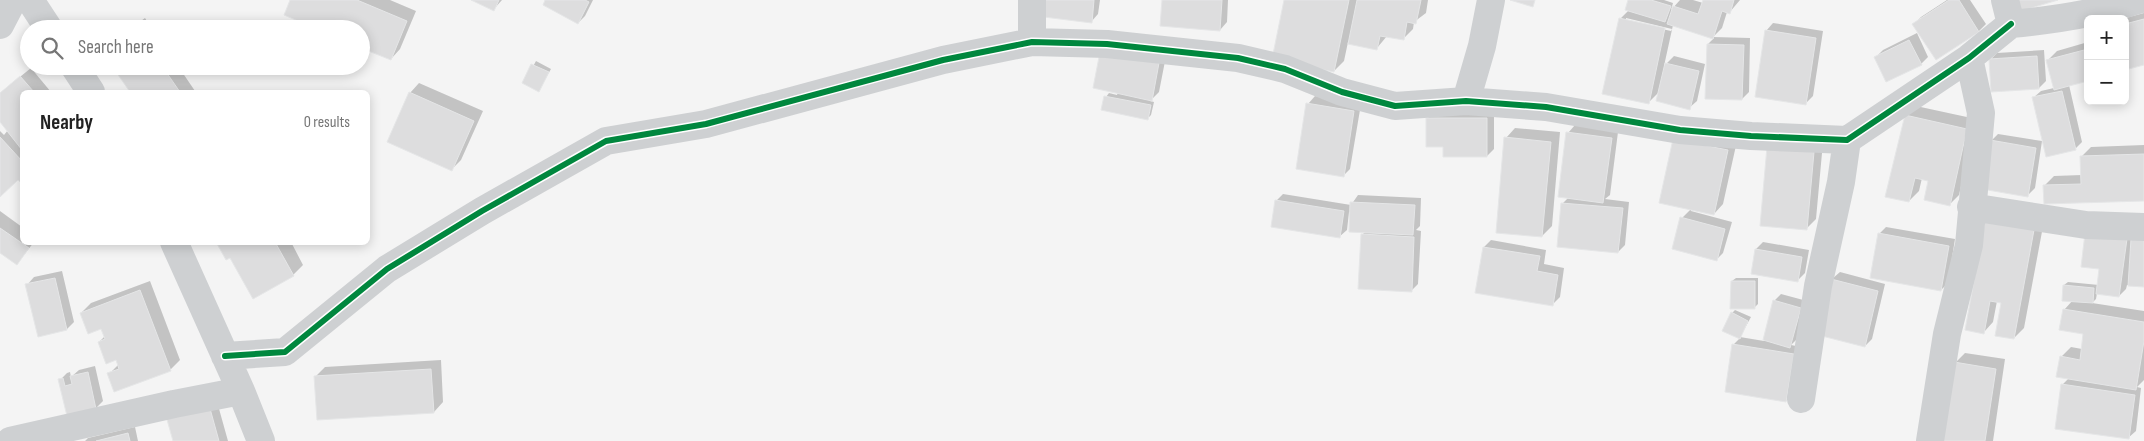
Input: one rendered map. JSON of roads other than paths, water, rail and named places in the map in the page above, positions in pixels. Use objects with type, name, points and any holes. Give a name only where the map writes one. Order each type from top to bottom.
[{"type":"street","points":[[0,25],[12,0]]},
{"type":"street","points":[[30,0],[43,20]]},
{"type":"street","points":[[1032,0],[1032,42]]},
{"type":"street","points":[[1466,101],[1482,46],[1492,0]]},
{"type":"street","points":[[226,356],[284,352],[387,269],[482,211],[606,141],[706,124],[943,60],[1032,42],[1107,44],[1238,58],[1285,69],[1342,92],[1395,106],[1466,101],[1546,107],[1680,130],[1751,136],[1847,140],[1969,58],[2008,12],[2064,19],[2108,10],[2138,0]]},
{"type":"street","points":[[1930,441],[1947,334],[1969,245],[1981,113],[1969,58]]},
{"type":"street","points":[[80,75],[90,90]]},
{"type":"street","points":[[1801,398],[1818,286],[1841,182],[1847,140]]},
{"type":"street","points":[[1971,207],[2086,225],[2144,227]]},
{"type":"street","points":[[175,245],[226,356],[261,441]]},
{"type":"street","points":[[10,441],[164,406],[241,392]]}]
